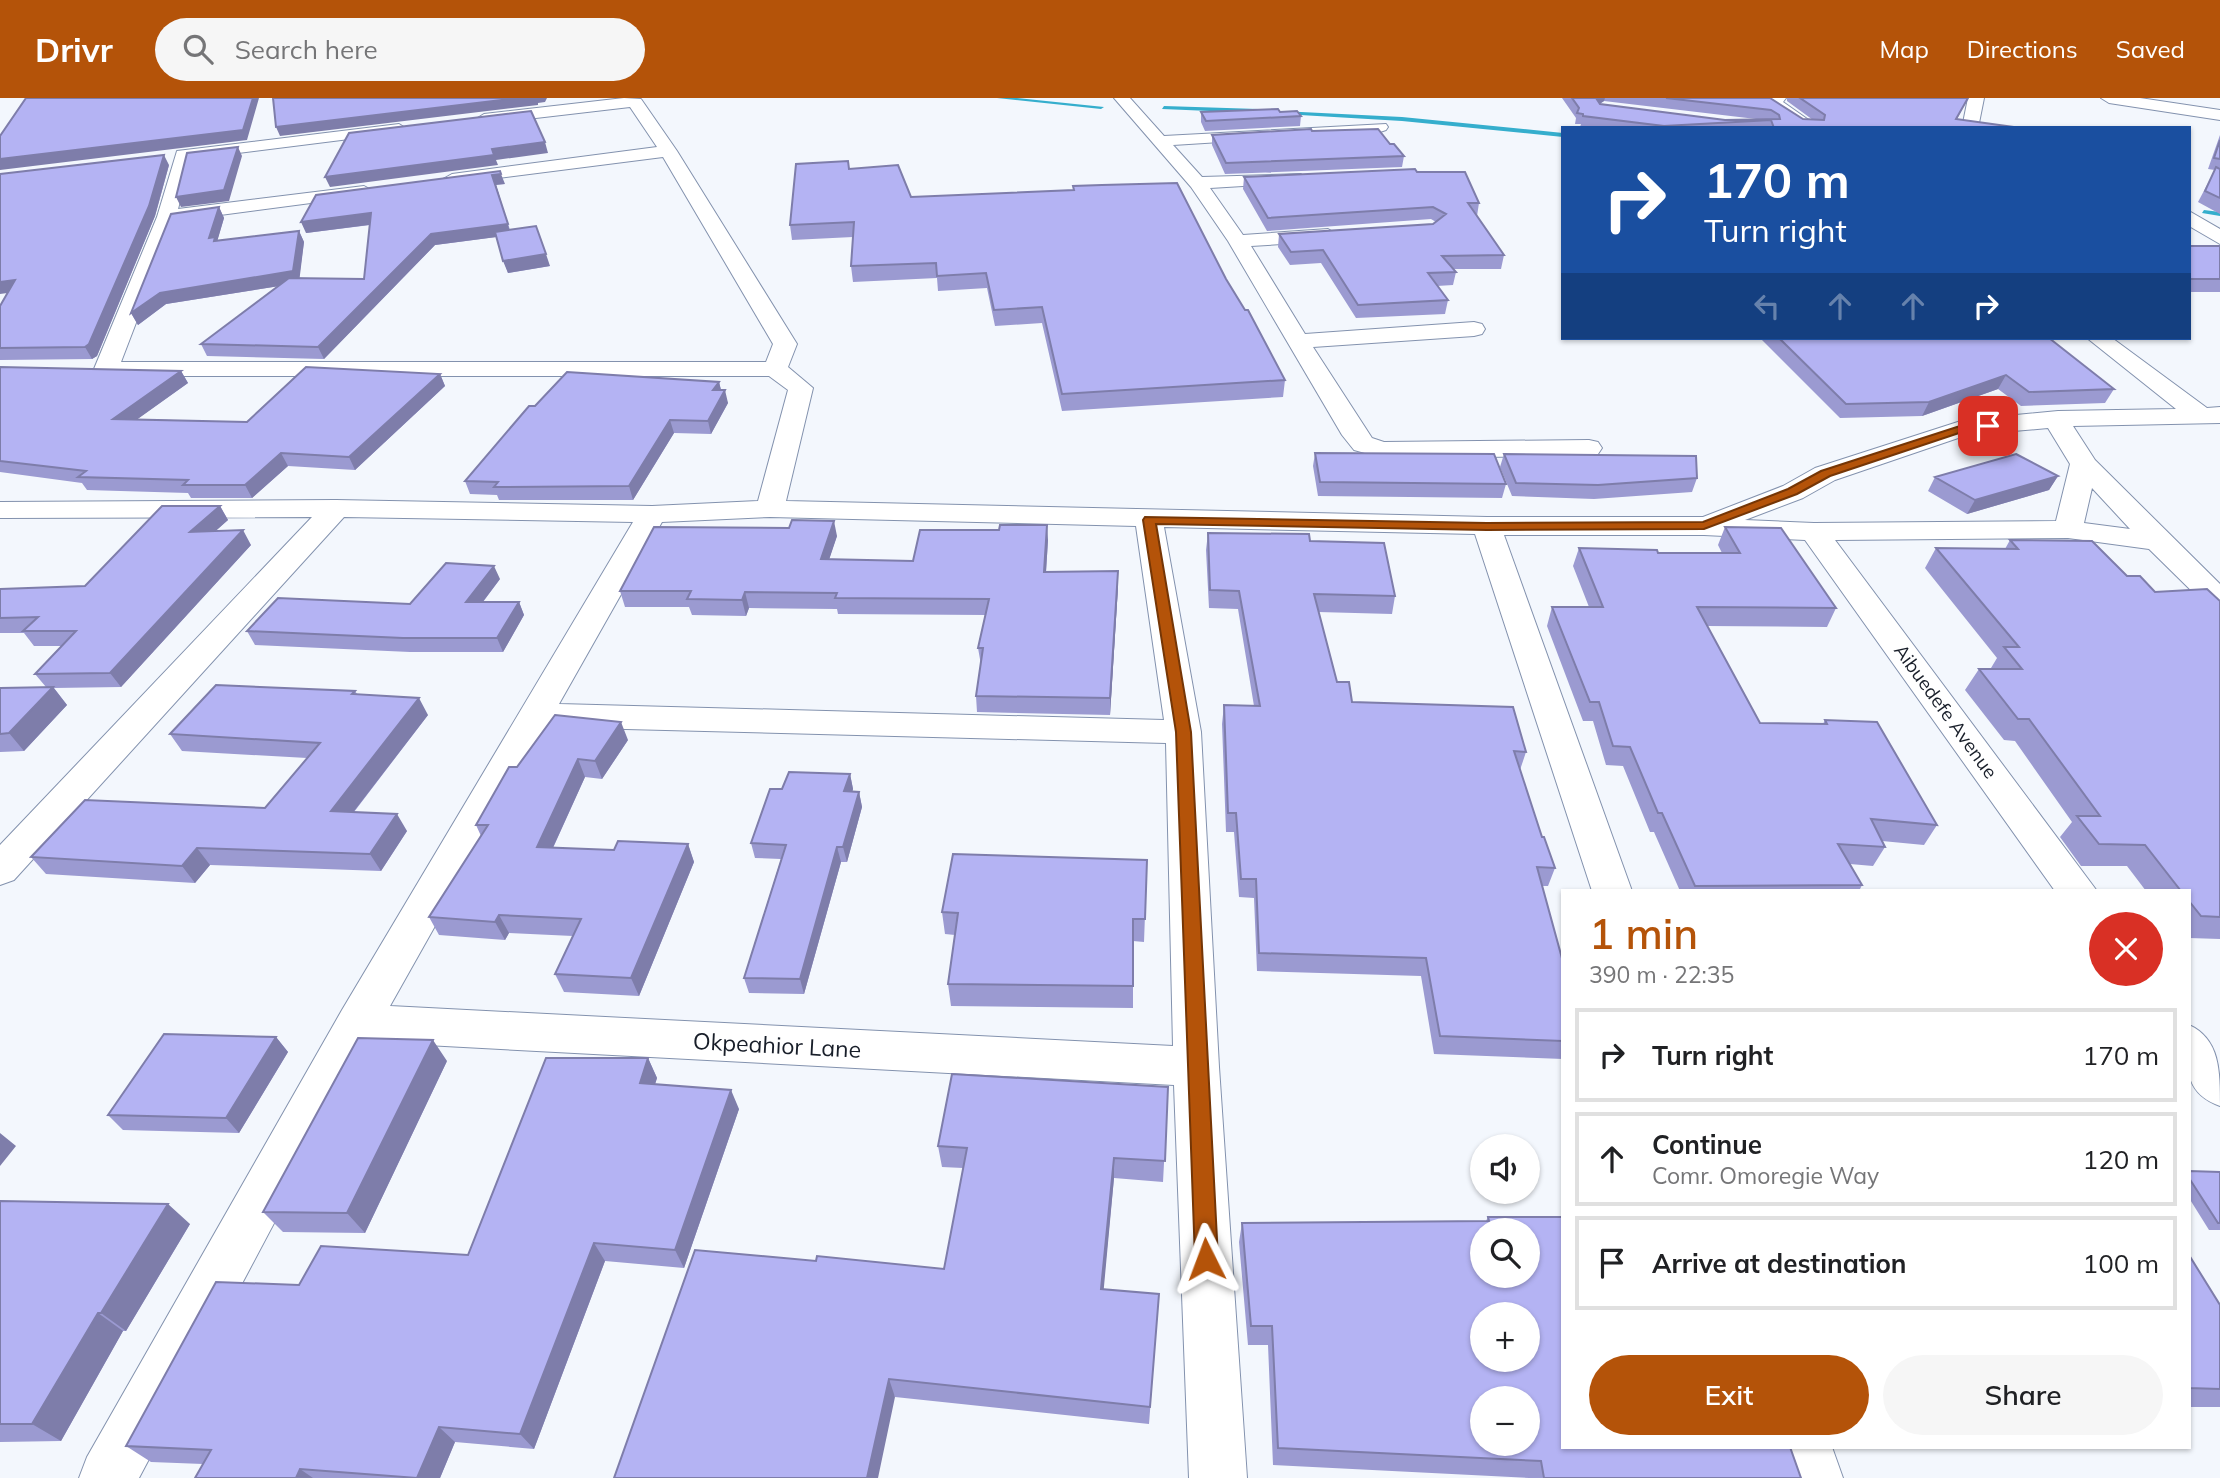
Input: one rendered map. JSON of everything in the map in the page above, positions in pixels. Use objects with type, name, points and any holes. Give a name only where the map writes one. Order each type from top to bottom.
[{"type":"street","points":[[1122,98],[1197,183],[1238,241],[1354,435],[1363,444],[1382,450],[1589,448]]},
{"type":"street","points":[[1970,126],[1976,98]]},
{"type":"street","points":[[2109,98],[2220,115]]},
{"type":"street","points":[[462,122],[633,100],[668,151],[785,344],[775,369]]},
{"type":"street","points":[[1772,100],[1809,126]]},
{"type":"street","points":[[2172,108],[2175,126]]},
{"type":"street","points":[[106,369],[167,217],[175,156],[422,127]]},
{"type":"street","points":[[1161,141],[1380,127]]},
{"type":"street","points":[[438,181],[668,151]]},
{"type":"street","points":[[1197,183],[1319,177]]},
{"type":"street","points":[[167,217],[383,188]]},
{"type":"street","points":[[2191,218],[2220,238]]},
{"type":"street","points":[[1238,241],[1348,234]]},
{"type":"street","points":[[1298,341],[1474,329]]},
{"type":"street","points":[[2101,340],[2209,415]]},
{"type":"street","points":[[80,369],[775,369],[801,388],[770,509]]},
{"type":"street","points":[[1704,526],[1793,492],[1825,474],[1964,428],[2058,419],[2209,415]]},
{"type":"street","points":[[2058,419],[2064,437],[2084,463],[2156,541],[2220,601]]},
{"type":"street","points":[[2068,529],[2084,463]]},
{"type":"street","points":[[0,528],[13,510],[336,508],[652,514],[770,509],[1149,520],[1487,526],[1704,526],[1814,532],[2068,529],[2156,541]]},
{"type":"street","points":[[0,870],[336,508]]},
{"type":"street","points":[[108,1478],[358,1023],[652,514]]},
{"type":"street","points":[[1149,520],[1183,732],[1196,1067],[1218,1478]]},
{"type":"street","points":[[1487,526],[1611,889]]},
{"type":"street","name":"Aibuedefe Avenue","points":[[1814,532],[2076,889]]},
{"type":"street","points":[[536,715],[1183,732]]},
{"type":"street","name":"Okpeahior Lane","points":[[358,1023],[1196,1067]]},
{"type":"street","points":[[2191,1047],[2220,1086]]},
{"type":"street","points":[[1804,1449],[1814,1478]]},
{"type":"building","points":[[26,98],[253,98],[243,130],[0,159],[0,136]]},
{"type":"building","points":[[273,98],[519,98],[276,127]]},
{"type":"building","points":[[1572,98],[1596,98],[1600,104],[1725,120],[1780,119],[1779,115],[1771,110],[1666,98],[1770,98],[1803,119],[1824,120],[1825,115],[1800,98],[1968,98],[1956,119],[2007,126],[1773,126],[1771,120],[1664,126],[1583,116],[1577,113],[1579,108]]},
{"type":"building","points":[[1278,109],[1280,112],[1297,111],[1301,116],[1206,121],[1201,112]]},
{"type":"building","points":[[531,111],[545,142],[492,149],[494,155],[325,177],[349,133]]},
{"type":"building","points":[[1311,129],[1378,129],[1404,156],[1226,163],[1212,135]]},
{"type":"building","points":[[2220,140],[2220,159],[2214,158]]},
{"type":"building","points":[[238,147],[224,190],[176,197],[187,153]]},
{"type":"building","points":[[164,155],[149,206],[89,344],[85,347],[0,348],[0,306],[15,280],[0,282],[0,174]]},
{"type":"building","points":[[848,161],[849,169],[898,165],[911,197],[1074,190],[1073,186],[1177,183],[1226,279],[1245,310],[1248,310],[1285,380],[1062,394],[1042,307],[994,310],[986,273],[937,276],[936,263],[851,266],[854,222],[790,225],[796,164]]},
{"type":"building","points":[[2216,167],[2220,169],[2220,198],[2205,191]]},
{"type":"building","points":[[1415,169],[1417,172],[1465,172],[1479,203],[1468,203],[1504,255],[1442,256],[1456,272],[1428,273],[1448,300],[1358,305],[1323,250],[1291,252],[1279,234],[1433,224],[1446,214],[1433,207],[1268,218],[1244,177]]},
{"type":"building","points":[[500,171],[501,174],[492,175],[508,224],[431,234],[318,347],[201,344],[289,278],[364,279],[371,213],[301,222],[316,195]]},
{"type":"building","points":[[219,207],[209,238],[215,237],[214,241],[299,231],[293,271],[160,293],[131,313],[171,214]]},
{"type":"building","points":[[536,226],[546,254],[503,261],[495,232]]},
{"type":"building","points":[[2191,246],[2220,246],[2220,279],[2191,279]]},
{"type":"building","points":[[1781,340],[2052,340],[2114,389],[2029,392],[2006,375],[1929,402],[1846,404]]},
{"type":"building","points":[[0,367],[181,371],[113,419],[247,422],[306,367],[440,374],[349,457],[281,453],[245,485],[183,485],[188,480],[78,477],[86,471],[0,461]]},
{"type":"building","points":[[567,372],[719,382],[713,390],[725,390],[708,421],[670,420],[629,486],[494,487],[498,482],[465,481],[529,406],[535,406]]},
{"type":"building","points":[[1315,453],[1494,454],[1506,484],[1320,482]]},
{"type":"building","points":[[1504,454],[1696,456],[1697,478],[1598,485],[1516,483]]},
{"type":"building","points":[[2016,454],[2058,476],[1975,500],[1935,477]]},
{"type":"building","points":[[162,506],[220,506],[190,532],[243,530],[110,673],[35,674],[76,631],[23,631],[38,617],[0,618],[0,589],[85,586]]},
{"type":"building","points":[[792,520],[834,521],[821,559],[913,561],[920,530],[999,530],[1000,525],[1047,525],[1044,572],[1118,571],[1110,698],[976,696],[983,648],[978,648],[989,599],[835,598],[837,593],[745,592],[742,600],[687,599],[691,591],[620,591],[654,527],[789,528]]},
{"type":"building","points":[[1725,527],[1781,528],[1836,608],[1697,607],[1760,723],[1827,724],[1825,720],[1877,722],[1937,825],[1871,819],[1885,847],[1838,844],[1862,885],[1695,886],[1662,813],[1658,813],[1630,747],[1613,746],[1599,702],[1590,702],[1552,607],[1603,607],[1579,548],[1657,550],[1658,553],[1740,553]]},
{"type":"building","points":[[1208,533],[1309,534],[1310,541],[1384,543],[1395,596],[1314,594],[1337,682],[1349,682],[1352,702],[1513,707],[1526,752],[1514,751],[1555,868],[1537,867],[1561,955],[1561,1041],[1440,1036],[1426,958],[1259,953],[1256,879],[1241,879],[1236,813],[1228,813],[1224,705],[1260,706],[1239,591],[1210,590]]},
{"type":"building","points":[[2010,540],[2092,541],[2127,576],[2140,576],[2155,592],[2207,589],[2220,601],[2220,917],[2201,916],[2191,904],[2191,889],[2179,889],[2145,845],[2099,844],[2077,816],[2100,816],[2029,719],[2018,719],[1979,669],[2022,669],[2004,647],[2019,647],[1936,548],[2018,549]]},
{"type":"building","points":[[446,563],[494,566],[466,602],[519,602],[497,638],[403,638],[247,631],[278,598],[410,604]]},
{"type":"building","points":[[216,685],[355,691],[352,694],[419,698],[331,811],[397,814],[370,854],[197,848],[182,866],[31,857],[85,800],[265,808],[320,743],[170,734]]},
{"type":"building","points":[[53,687],[9,733],[0,734],[0,688]]},
{"type":"building","points":[[555,715],[621,722],[595,761],[578,759],[537,847],[614,850],[618,841],[688,844],[631,978],[555,974],[581,919],[499,915],[495,922],[429,917],[488,825],[476,825],[509,767],[517,767]]},
{"type":"building","points":[[789,772],[850,774],[844,791],[859,792],[843,847],[837,847],[800,979],[744,978],[786,845],[751,843],[770,789],[782,789]]},
{"type":"building","points":[[953,854],[1147,860],[1145,919],[1133,919],[1133,986],[948,984],[958,913],[942,912]]},
{"type":"building","points":[[164,1034],[276,1037],[226,1118],[108,1115]]},
{"type":"building","points":[[358,1038],[433,1040],[347,1213],[263,1212]]},
{"type":"building","points":[[546,1058],[648,1058],[640,1083],[731,1090],[675,1250],[594,1243],[520,1434],[439,1427],[417,1478],[300,1469],[296,1478],[195,1478],[211,1450],[126,1446],[216,1282],[299,1285],[321,1246],[468,1255]]},
{"type":"building","points":[[952,1074],[1168,1087],[1165,1161],[1114,1158],[1101,1289],[1159,1294],[1150,1407],[889,1379],[867,1478],[614,1478],[695,1250],[816,1261],[817,1256],[944,1269],[967,1148],[938,1146]]},
{"type":"building","points":[[2191,1171],[2220,1172],[2218,1223],[2191,1181]]},
{"type":"building","points":[[0,1201],[168,1204],[101,1313],[98,1313],[32,1424],[0,1424]]},
{"type":"building","points":[[1488,1217],[1561,1217],[1561,1449],[1791,1449],[1801,1478],[1544,1478],[1541,1461],[1278,1448],[1272,1326],[1251,1326],[1242,1223],[1470,1221],[1470,1288],[1540,1288],[1540,1218]]},
{"type":"building","points":[[2191,1258],[2220,1305],[2220,1389],[2191,1388]]},
{"type":"waterway","points":[[1000,98],[1101,107]]},
{"type":"waterway","points":[[1164,108],[1258,111]]},
{"type":"waterway","points":[[1283,112],[1402,119],[1561,135]]},
{"type":"waterway","points":[[2204,212],[2220,214]]},
{"type":"route","points":[[1206,1259],[1183,732],[1149,520],[1487,526],[1704,526],[1793,492],[1825,474],[1964,428],[1988,426]]}]
